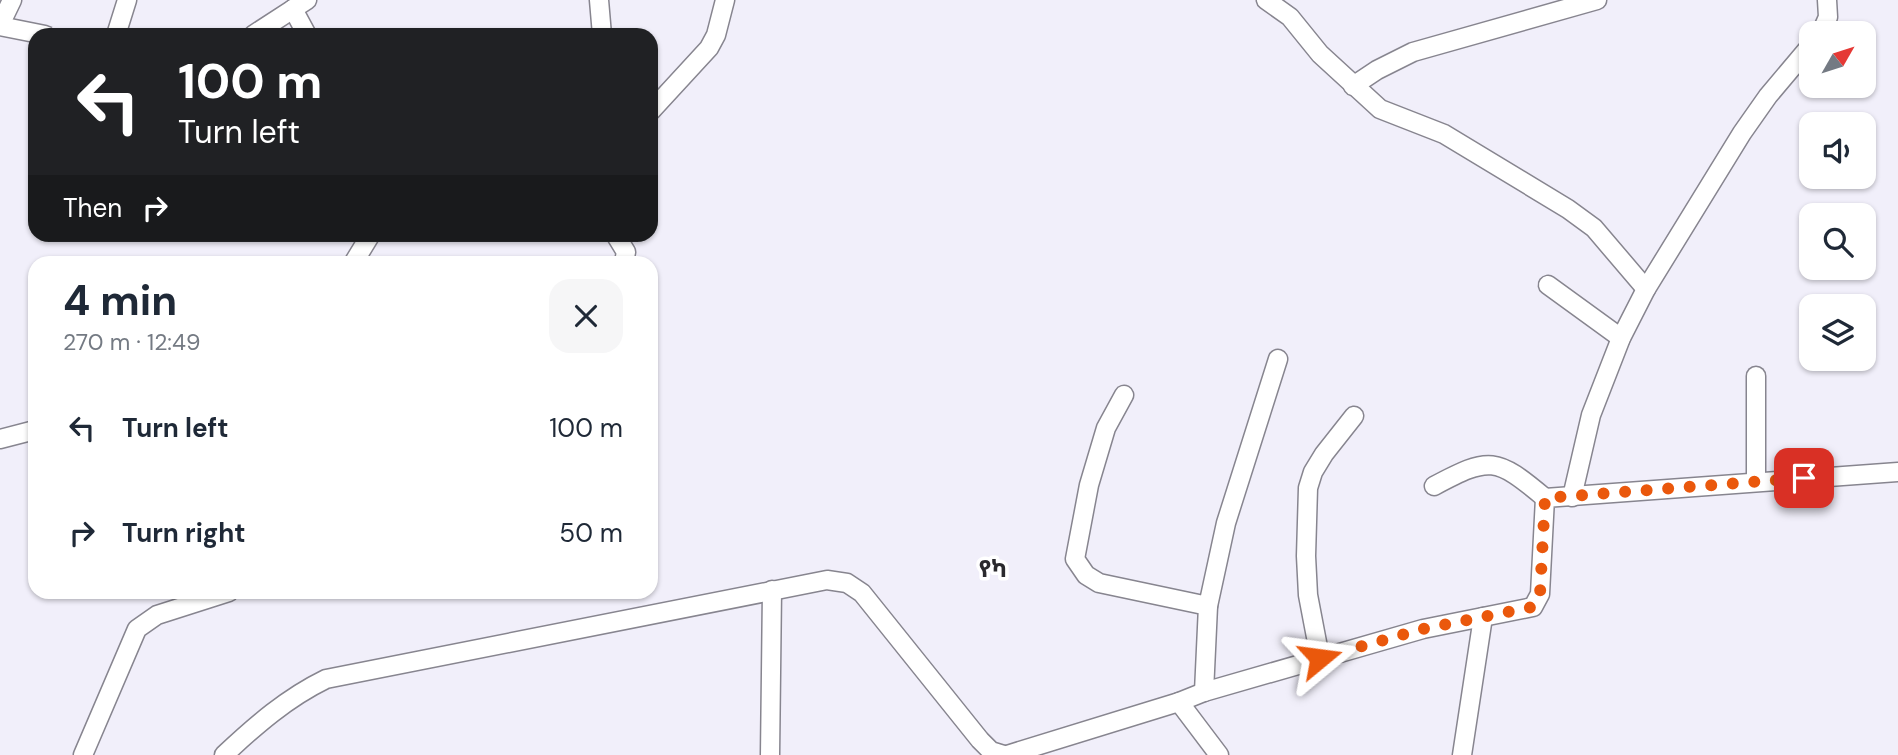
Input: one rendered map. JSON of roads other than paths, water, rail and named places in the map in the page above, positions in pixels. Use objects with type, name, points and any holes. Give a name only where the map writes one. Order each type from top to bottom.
[{"type":"street","points":[[12,0],[0,26],[28,32]]},
{"type":"street","points":[[118,28],[127,0]]},
{"type":"street","points":[[600,0],[601,28]]},
{"type":"street","points":[[658,103],[709,48],[716,35],[725,0]]},
{"type":"street","points":[[1266,0],[1290,18],[1320,54],[1380,109],[1444,134],[1569,209],[1594,228],[1646,289]]},
{"type":"street","points":[[1353,86],[1413,52],[1597,0]]},
{"type":"street","points":[[1827,0],[1827,21]]},
{"type":"street","points":[[264,28],[300,5],[305,28]]},
{"type":"street","points":[[1572,497],[1591,415],[1621,338],[1646,289],[1742,133],[1799,59]]},
{"type":"street","points":[[1548,285],[1621,338]]},
{"type":"street","points":[[1203,692],[1208,606],[1226,523],[1278,359]]},
{"type":"street","points":[[1756,376],[1756,481]]},
{"type":"street","points":[[1124,395],[1106,428],[1089,485],[1075,559],[1086,575],[1099,583],[1208,606]]},
{"type":"street","points":[[1320,658],[1308,596],[1308,488],[1313,472],[1324,454],[1354,416]]},
{"type":"street","points":[[0,439],[28,432]]},
{"type":"street","points":[[1434,485],[1468,468],[1483,464],[1496,464],[1517,475],[1545,498],[1898,472]]},
{"type":"street","points":[[224,755],[265,717],[298,693],[326,679],[827,580],[847,583],[862,593],[980,740],[991,751],[1005,755],[1179,702],[1203,692],[1423,629],[1533,607],[1539,601],[1545,498]]},
{"type":"street","points":[[770,755],[772,590]]},
{"type":"street","points":[[83,755],[137,629],[158,615],[207,599]]},
{"type":"street","points":[[1462,755],[1483,617]]},
{"type":"street","points":[[1179,702],[1219,755]]},
{"type":"district","name":"የካ","points":[[993,569]]}]
